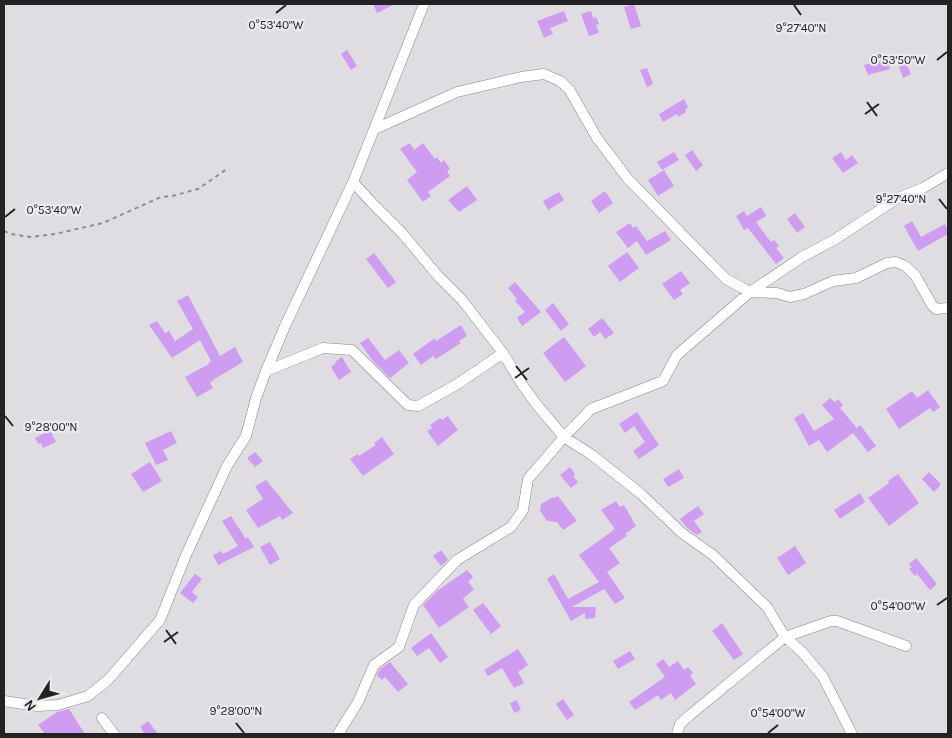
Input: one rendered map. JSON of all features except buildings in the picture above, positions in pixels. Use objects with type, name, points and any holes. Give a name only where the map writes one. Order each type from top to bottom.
[{"type":"street","points":[[4,701],[38,706],[58,705],[88,696],[108,680],[160,620],[186,555],[227,466],[246,436],[256,398],[266,371],[285,326],[353,182],[424,4]]},
{"type":"street","points":[[375,129],[457,92],[521,76],[544,74],[560,81],[569,89],[597,138],[628,179],[726,279],[750,292],[777,293],[790,297],[804,294],[833,281],[856,278],[887,263],[896,262],[905,266],[915,275],[936,309],[948,308]]},
{"type":"street","points":[[338,734],[358,702],[374,666],[399,646],[414,605],[457,560],[511,527],[523,510],[528,479],[591,409],[663,381],[677,354],[750,292],[802,257],[834,240],[898,198],[923,188],[948,173]]},
{"type":"street","points":[[353,182],[462,300],[503,353],[526,390],[564,437],[592,455],[641,494],[682,533],[713,555],[767,607],[785,636],[803,653],[823,677],[852,734]]},
{"type":"street","points":[[266,371],[323,348],[352,350],[408,405],[418,406],[456,385],[503,353]]},
{"type":"street","points":[[677,734],[680,724],[785,636],[831,621],[837,621],[906,646]]},
{"type":"street","points":[[102,718],[114,734]]},
{"type":"path","points":[[4,231],[30,237],[55,234],[103,223],[161,197],[198,189],[227,169]]}]
